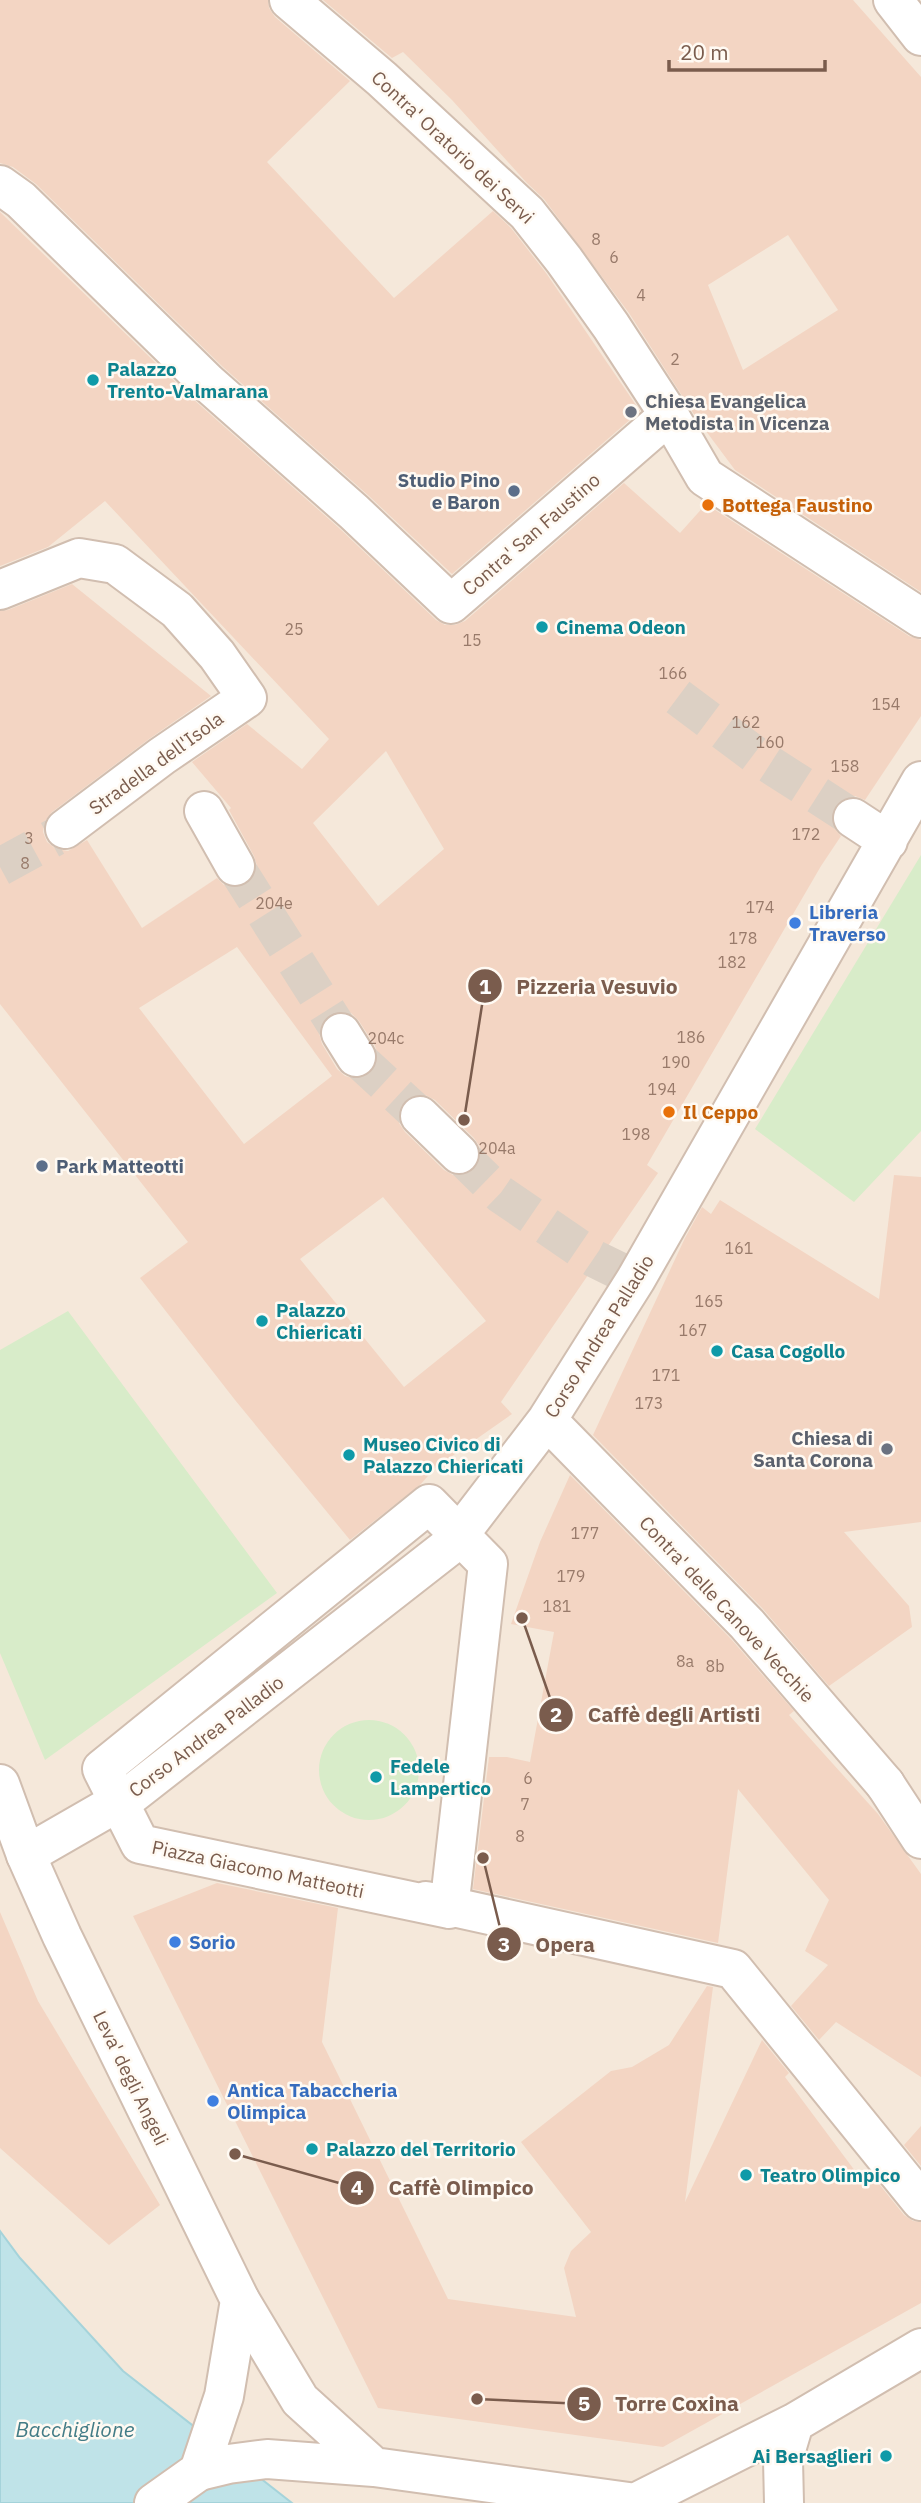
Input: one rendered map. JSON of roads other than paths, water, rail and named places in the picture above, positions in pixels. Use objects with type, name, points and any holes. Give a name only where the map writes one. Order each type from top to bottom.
[{"type":"street","name":"Contra' Oratorio dei Servi","points":[[289,0],[383,79],[527,213],[611,326],[669,415]]},
{"type":"street","points":[[893,0],[921,36]]},
{"type":"street","name":"Contra' San Faustino","points":[[0,185],[21,200],[208,383],[354,512],[451,604],[669,415]]},
{"type":"street","points":[[669,415],[705,477],[921,618]]},
{"type":"street","name":"Stradella dell'Isola","points":[[0,590],[79,558],[115,564],[177,610],[217,655],[247,698],[170,766],[65,830]]},
{"type":"street","name":"Corso Andrea Palladio","points":[[26,1855],[125,1798],[453,1544],[547,1420],[636,1279],[921,781]]},
{"type":"street","points":[[204,811],[235,866]]},
{"type":"street","points":[[853,818],[888,841]]},
{"type":"street","points":[[420,1116],[459,1154]]},
{"type":"street","name":"Contra' delle Canove Vecchie","points":[[547,1420],[747,1624],[885,1784],[921,1839]]},
{"type":"street","points":[[450,1906],[488,1564],[459,1534]]},
{"type":"street","points":[[0,1784],[26,1855]]},
{"type":"street","points":[[125,1798],[180,1842],[733,1969],[921,2201]]},
{"type":"street","name":"Leva' degli Angeli","points":[[26,1855],[62,1937],[240,2300],[300,2400],[374,2467]]},
{"type":"street","points":[[199,2471],[221,2405],[240,2300]]},
{"type":"street","points":[[154,2503],[199,2471],[258,2459],[374,2467],[635,2503],[794,2423],[921,2348]]},
{"type":"street","points":[[784,2503],[783,2460],[794,2423]]},
{"type":"water","name":"Bacchiglione","points":[[0,2231],[20,2258],[123,2371],[292,2503],[0,2503]]},
{"type":"tunnel","points":[[678,697],[758,757],[853,818]]},
{"type":"tunnel","points":[[0,867],[55,837]]},
{"type":"tunnel","points":[[235,866],[341,1033]]},
{"type":"tunnel","points":[[356,1057],[420,1116]]},
{"type":"tunnel","points":[[459,1154],[500,1194],[595,1259],[636,1279]]},
{"type":"place","name":"Palazzo Trento-Valmarana","points":[[93,380]]},
{"type":"place","name":"Chiesa Evangelica Metodista in Vicenza","points":[[631,412]]},
{"type":"place","name":"Studio Pino e Baron","points":[[514,491]]},
{"type":"place","name":"Bottega Faustino","points":[[708,505]]},
{"type":"place","name":"Cinema Odeon","points":[[542,627]]},
{"type":"place","name":"Libreria Traverso","points":[[795,923]]},
{"type":"place","name":"Il Ceppo","points":[[669,1112]]},
{"type":"place","name":"Pizzeria Vesuvio","points":[[464,1120]]},
{"type":"place","name":"Park Matteotti","points":[[42,1166]]},
{"type":"place","name":"Palazzo Chiericati","points":[[262,1321]]},
{"type":"place","name":"Casa Cogollo","points":[[717,1351]]},
{"type":"place","name":"Chiesa di Santa Corona","points":[[887,1449]]},
{"type":"place","name":"Museo Civico di Palazzo Chiericati","points":[[349,1455]]},
{"type":"place","name":"Caffè degli Artisti","points":[[522,1618]]},
{"type":"place","name":"Fedele Lampertico","points":[[376,1777]]},
{"type":"place","name":"Opera","points":[[483,1858]]},
{"type":"place","name":"Sorio","points":[[175,1942]]},
{"type":"place","name":"Antica Tabaccheria Olimpica","points":[[213,2101]]},
{"type":"place","name":"Palazzo del Territorio","points":[[312,2149]]},
{"type":"place","name":"Caffè Olimpico","points":[[235,2154]]},
{"type":"place","name":"Teatro Olimpico","points":[[746,2175]]},
{"type":"place","name":"Torre Coxina","points":[[477,2399]]},
{"type":"place","name":"Ai Bersaglieri","points":[[886,2456]]}]
